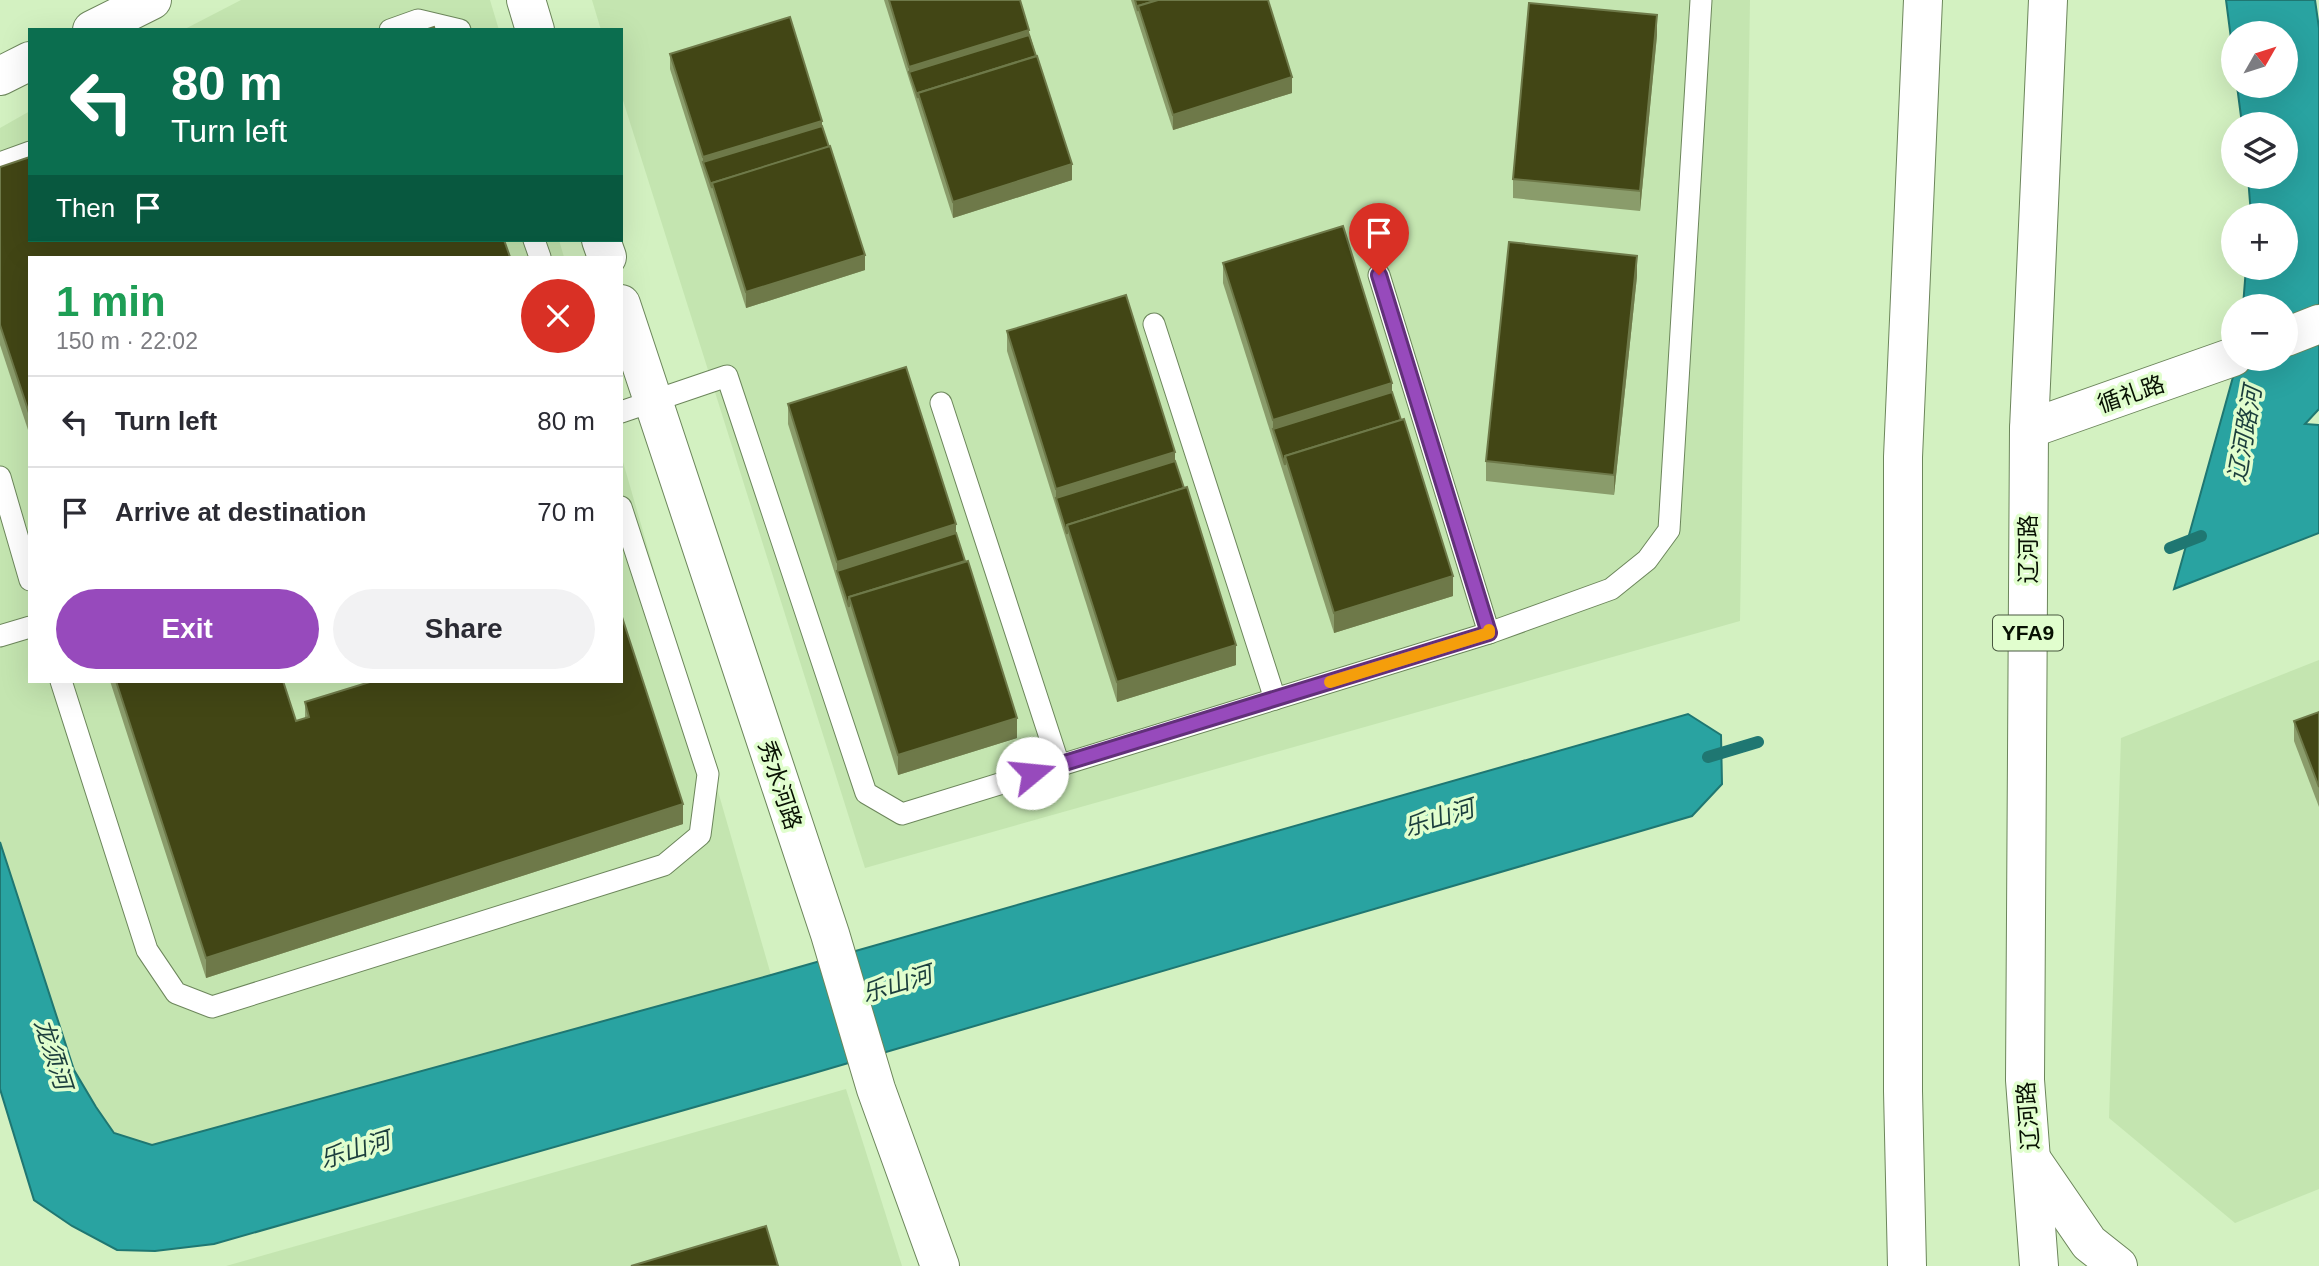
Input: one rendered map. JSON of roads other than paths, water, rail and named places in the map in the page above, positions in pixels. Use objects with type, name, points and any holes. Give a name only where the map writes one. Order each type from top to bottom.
[{"type":"main road","points":[[112,25],[152,0]]},
{"type":"main road","points":[[526,0],[534,28]]},
{"type":"main road","points":[[1907,1266],[1903,1091],[1903,457],[1923,0]]},
{"type":"main road","name":"辽河路","points":[[2039,1266],[2025,1080],[2029,429],[2048,0]]},
{"type":"main road","points":[[0,76],[28,62]]},
{"type":"main road","name":"秀水河路","points":[[623,317],[637,407],[830,934],[876,1089],[940,1266]]},
{"type":"main road","points":[[2298,332],[2319,324]]},
{"type":"main road","name":"循礼路","points":[[2029,429],[2216,364]]},
{"type":"main road","points":[[2031,1158],[2089,1244],[2118,1266]]},
{"type":"lane","points":[[637,407],[727,376],[866,793],[902,814],[1489,633],[1611,589],[1647,560],[1669,530],[1701,0]]},
{"type":"lane","points":[[396,28],[418,20],[452,28]]},
{"type":"lane","points":[[0,163],[28,153]]},
{"type":"lane","points":[[1379,275],[1489,633]]},
{"type":"lane","points":[[1154,324],[1275,699]]},
{"type":"lane","points":[[940,403],[1059,765]]},
{"type":"lane","points":[[0,477],[28,573]]},
{"type":"lane","points":[[62,683],[147,950],[176,993],[212,1007],[664,865],[700,835],[708,774],[623,513]]},
{"type":"lane","points":[[0,636],[28,628]]},
{"type":"water","name":"辽河路河","points":[[2226,0],[2315,0],[2319,28],[2319,409],[2305,424],[2319,425],[2319,533],[2174,589],[2235,371],[2298,371],[2298,294],[2244,294],[2245,280],[2298,280],[2298,203],[2250,203],[2249,189],[2298,189],[2298,112],[2240,112],[2239,98],[2298,98],[2298,21],[2229,21]]},
{"type":"water","name":"龙须河","points":[[1688,714],[1721,735],[1722,784],[1692,816],[804,1076],[214,1244],[155,1251],[117,1250],[72,1226],[34,1200],[0,1089],[0,842],[74,1070],[114,1133],[152,1145],[771,975]]},
{"type":"waterway","name":"乐山河","points":[[2170,548],[2201,536]]},
{"type":"waterway","name":"乐山河","points":[[1708,757],[1758,742]]}]
